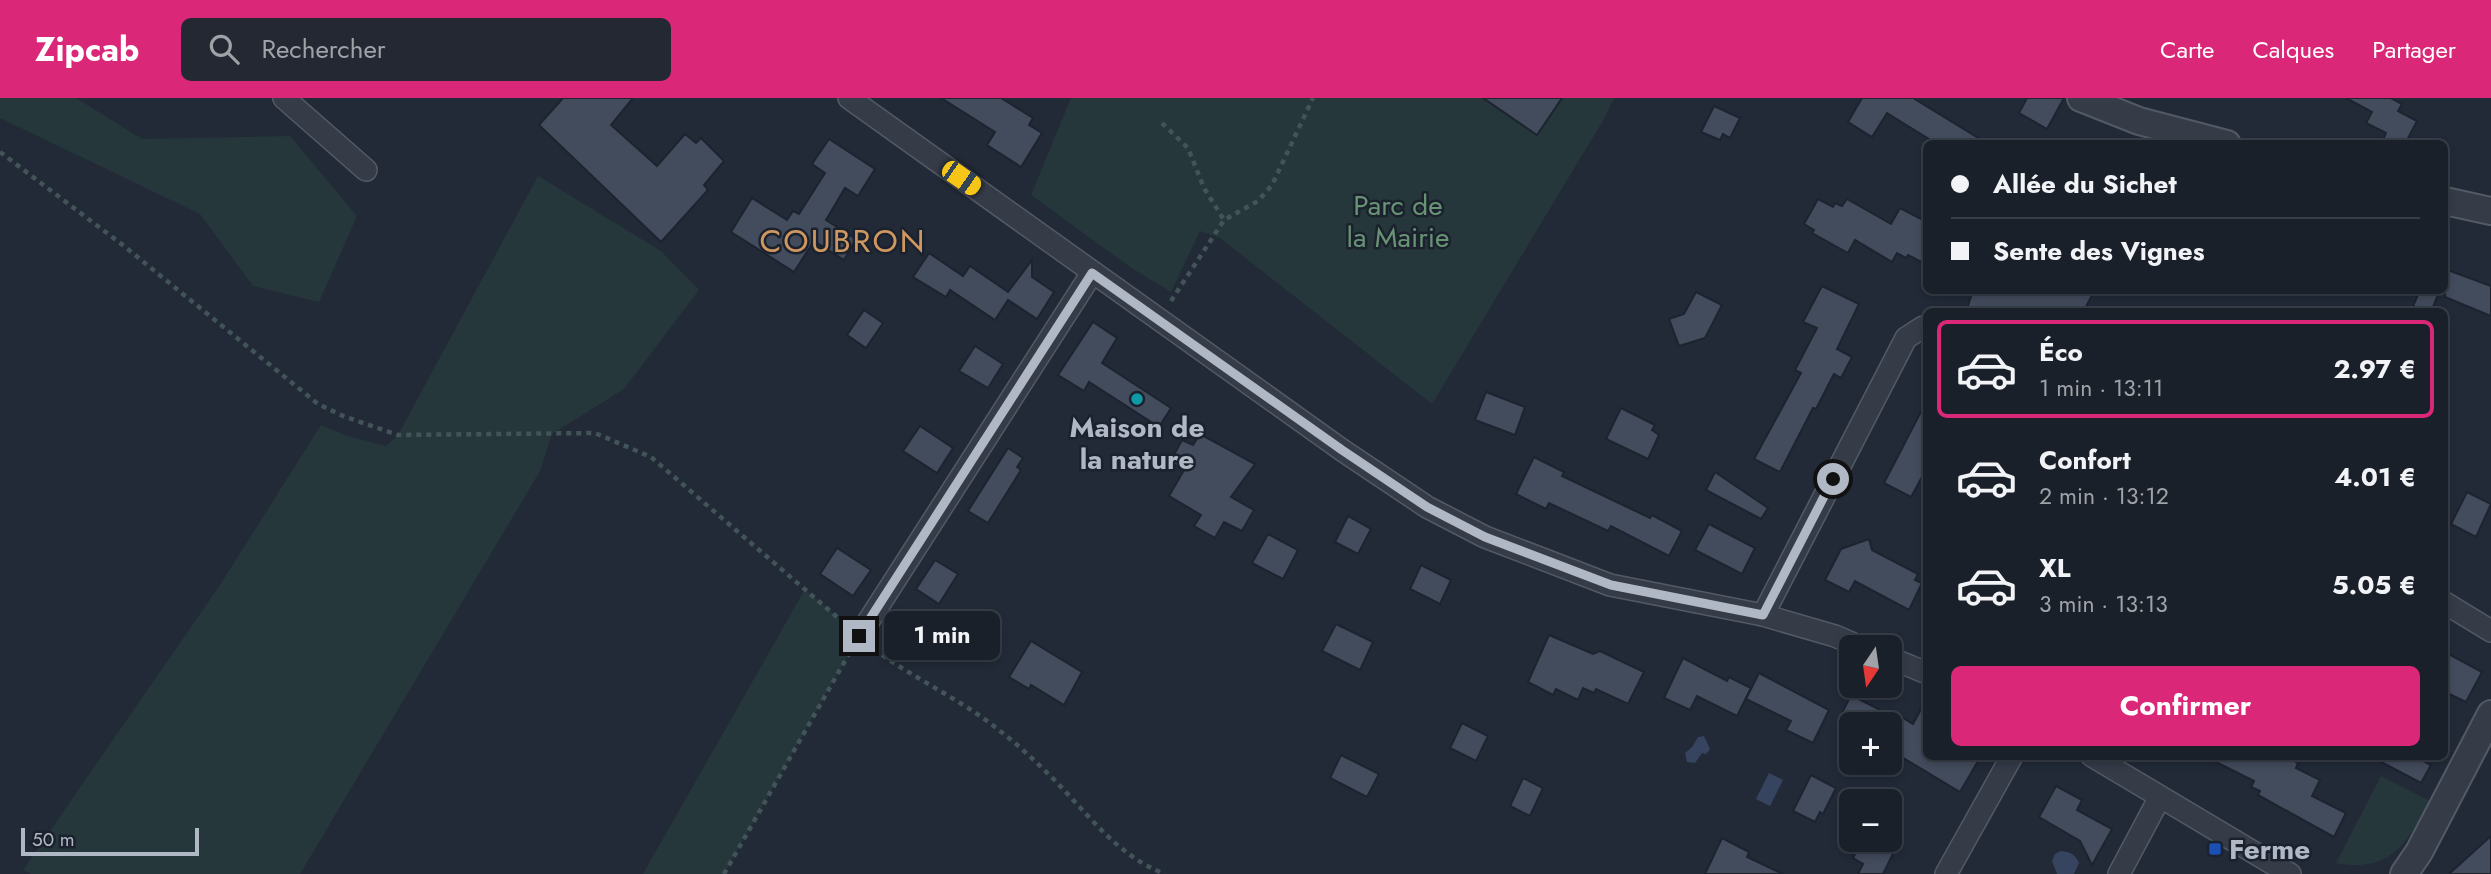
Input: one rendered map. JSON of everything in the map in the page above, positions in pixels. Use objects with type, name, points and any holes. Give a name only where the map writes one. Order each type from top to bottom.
[{"type":"street","points":[[284,98],[366,170]]},
{"type":"street","points":[[849,98],[1342,450],[1427,507],[1485,537],[1611,585],[1763,615],[1839,640]]},
{"type":"street","points":[[2081,98],[2139,121],[2212,140]]},
{"type":"street","points":[[2448,202],[2491,211]]},
{"type":"street","points":[[859,636],[1092,273]]},
{"type":"street","points":[[1763,615],[1906,338],[1923,327]]},
{"type":"street","points":[[2448,605],[2491,631]]},
{"type":"street","points":[[1902,663],[1923,671]]},
{"type":"street","points":[[2404,874],[2419,852],[2491,715]]},
{"type":"street","points":[[1946,874],[2010,760]]},
{"type":"street","points":[[2099,760],[2290,874]]},
{"type":"street","points":[[2119,874],[2160,797]]},
{"type":"path","points":[[1159,320],[1224,220],[1258,201],[1272,185],[1313,98]]},
{"type":"path","points":[[1162,123],[1188,148],[1204,188],[1224,220]]},
{"type":"path","points":[[0,152],[124,246],[318,404],[343,416],[398,435],[595,433],[651,457],[859,636],[894,663],[992,725],[1061,786],[1129,856],[1165,874]]},
{"type":"path","points":[[724,874],[859,636]]},
{"type":"green space","points":[[0,98],[76,98],[142,139],[290,136],[357,216],[319,302],[253,286],[200,214],[0,118]]},
{"type":"green space","name":"Parc de la Mairie","points":[[1071,98],[1614,98],[1604,119],[1432,404],[1220,238],[1200,231],[1171,292],[1130,267],[1031,195]]},
{"type":"green space","points":[[538,176],[661,251],[699,290],[624,389],[552,434],[540,471],[300,874],[32,874],[23,870],[220,585],[321,425],[347,436],[386,446],[398,435]]},
{"type":"green space","points":[[805,589],[859,636],[724,874],[643,874]]},
{"type":"green space","points":[[2381,776],[2430,801],[2405,841],[2384,859],[2371,864],[2336,863]]},
{"type":"water","points":[[1704,736],[1710,749],[1706,754],[1702,753],[1695,763],[1687,762],[1685,753],[1698,737]]},
{"type":"water","points":[[1769,773],[1783,780],[1770,806],[1756,799]]},
{"type":"water","points":[[2061,851],[2072,854],[2079,863],[2074,874],[2057,874],[2052,861],[2055,854]]},
{"type":"building","points":[[563,98],[633,98],[611,125],[657,166],[685,134],[696,143],[701,138],[724,161],[704,185],[708,190],[661,242],[539,125]]},
{"type":"building","points":[[941,98],[1001,98],[1033,118],[1029,125],[1042,133],[1021,167],[987,145],[995,132]]},
{"type":"building","points":[[1483,98],[1562,98],[1537,135]]},
{"type":"building","points":[[1862,98],[1913,98],[1981,140],[1931,140],[1887,113],[1872,137],[1848,122]]},
{"type":"building","points":[[2027,98],[2064,98],[2047,129],[2019,113]]},
{"type":"building","points":[[2346,98],[2391,98],[2402,104],[2398,111],[2417,121],[2407,140],[2383,140],[2386,133],[2366,123],[2372,112]]},
{"type":"building","points":[[1714,106],[1740,118],[1730,138],[1723,134],[1720,140],[1701,132]]},
{"type":"building","points":[[829,139],[875,169],[858,196],[845,188],[826,220],[856,239],[844,260],[814,241],[794,272],[731,232],[752,198],[787,220],[793,211],[799,214],[825,173],[812,164]]},
{"type":"building","points":[[1818,199],[1833,207],[1835,203],[1842,206],[1847,199],[1891,224],[1900,208],[1923,220],[1923,263],[1897,253],[1892,262],[1855,240],[1848,253],[1812,233],[1814,230],[1804,224]]},
{"type":"building","points":[[929,253],[963,276],[970,266],[1008,292],[1032,260],[1032,277],[1054,292],[1037,319],[1008,300],[995,320],[950,290],[946,297],[913,277]]},
{"type":"building","points":[[2448,270],[2491,286],[2491,316],[2445,297],[2445,294],[2448,294]]},
{"type":"building","points":[[1822,286],[1859,304],[1837,349],[1852,357],[1841,378],[1834,374],[1780,472],[1754,459],[1801,373],[1795,370],[1817,328],[1803,322]]},
{"type":"building","points":[[1696,292],[1722,305],[1705,338],[1679,346],[1669,319],[1684,314]]},
{"type":"building","points":[[1972,294],[2093,294],[2085,308],[1967,308]]},
{"type":"building","points":[[2418,294],[2438,294],[2433,308],[2413,306]]},
{"type":"building","points":[[864,310],[883,323],[866,348],[847,335]]},
{"type":"building","points":[[1093,322],[1117,338],[1102,363],[1171,408],[1159,427],[1089,382],[1084,391],[1058,375]]},
{"type":"building","points":[[975,346],[1003,364],[988,388],[959,371]]},
{"type":"building","points":[[1486,392],[1525,407],[1515,435],[1475,420]]},
{"type":"building","points":[[1621,408],[1655,425],[1652,430],[1659,435],[1648,459],[1606,439]]},
{"type":"building","points":[[1923,408],[1923,475],[1911,497],[1884,483]]},
{"type":"building","points":[[920,426],[953,448],[937,473],[903,451]]},
{"type":"building","points":[[1200,434],[1255,464],[1231,497],[1254,510],[1242,531],[1224,522],[1215,538],[1194,526],[1201,515],[1169,496],[1184,470],[1170,462],[1182,440],[1193,445]]},
{"type":"building","points":[[1008,448],[1023,458],[1017,467],[1021,470],[988,523],[968,511]]},
{"type":"building","points":[[1534,457],[1564,472],[1562,476],[1682,531],[1669,556],[1611,526],[1608,531],[1549,503],[1546,509],[1516,494]]},
{"type":"building","points":[[1715,472],[1768,508],[1761,519],[1706,490]]},
{"type":"building","points":[[2467,492],[2491,504],[2476,537],[2451,524]]},
{"type":"building","points":[[1348,516],[1371,529],[1358,554],[1335,542]]},
{"type":"building","points":[[1709,524],[1755,548],[1742,574],[1695,550]]},
{"type":"building","points":[[1268,534],[1298,550],[1283,579],[1252,563]]},
{"type":"building","points":[[1869,539],[1872,550],[1918,574],[1915,580],[1922,583],[1909,610],[1855,581],[1849,592],[1825,580],[1841,549]]},
{"type":"building","points":[[837,548],[871,570],[853,596],[820,574]]},
{"type":"building","points":[[935,560],[958,574],[939,604],[916,589]]},
{"type":"building","points":[[1421,565],[1451,580],[1440,604],[1410,589]]},
{"type":"building","points":[[1336,624],[1373,642],[1360,670],[1322,651]]},
{"type":"building","points":[[1549,635],[1593,654],[1600,651],[1644,672],[1628,704],[1596,689],[1594,693],[1583,688],[1578,700],[1556,689],[1553,695],[1528,682]]},
{"type":"building","points":[[1031,641],[1082,672],[1064,705],[1031,685],[1029,689],[1009,677]]},
{"type":"building","points":[[2448,654],[2482,672],[2466,702],[2448,693]]},
{"type":"building","points":[[1683,658],[1727,681],[1729,677],[1751,688],[1737,716],[1697,696],[1690,710],[1664,698]]},
{"type":"building","points":[[1759,673],[1829,710],[1813,743],[1786,730],[1791,721],[1746,699]]},
{"type":"building","points":[[1850,698],[1857,698],[1884,712],[1842,712]]},
{"type":"building","points":[[1923,705],[1923,760],[1979,760],[1960,792],[1902,757],[1902,717],[1913,724]]},
{"type":"building","points":[[1462,723],[1488,736],[1476,761],[1450,748]]},
{"type":"building","points":[[1341,755],[1379,774],[1367,797],[1330,778]]},
{"type":"building","points":[[2212,760],[2292,760],[2298,763],[2296,768],[2320,780],[2312,796],[2346,813],[2334,837],[2258,795],[2260,791],[2251,787],[2254,781]]},
{"type":"building","points":[[2378,760],[2421,760],[2431,765],[2421,783]]},
{"type":"building","points":[[1811,775],[1836,788],[1823,814],[1820,812],[1815,822],[1793,811]]},
{"type":"building","points":[[1523,778],[1543,788],[1530,816],[1510,806]]},
{"type":"building","points":[[2056,786],[2082,800],[2077,810],[2112,829],[2092,865],[2080,841],[2039,817]]},
{"type":"building","points":[[2491,836],[2491,874],[2449,874]]},
{"type":"building","points":[[1722,838],[1749,852],[1747,857],[1783,874],[1705,874]]},
{"type":"building","points":[[1856,852],[1893,854],[1883,874],[1858,874],[1863,864],[1853,858]]},
{"type":"place","name":"Maison de la nature","points":[[1137,399]]},
{"type":"place","name":"Ferme","points":[[2215,849]]},
{"type":"district","name":"COUBRON","points":[[843,241]]},
{"type":"route","points":[[859,636],[1092,273],[1427,507],[1485,537],[1611,585],[1763,615],[1833,479]]}]
